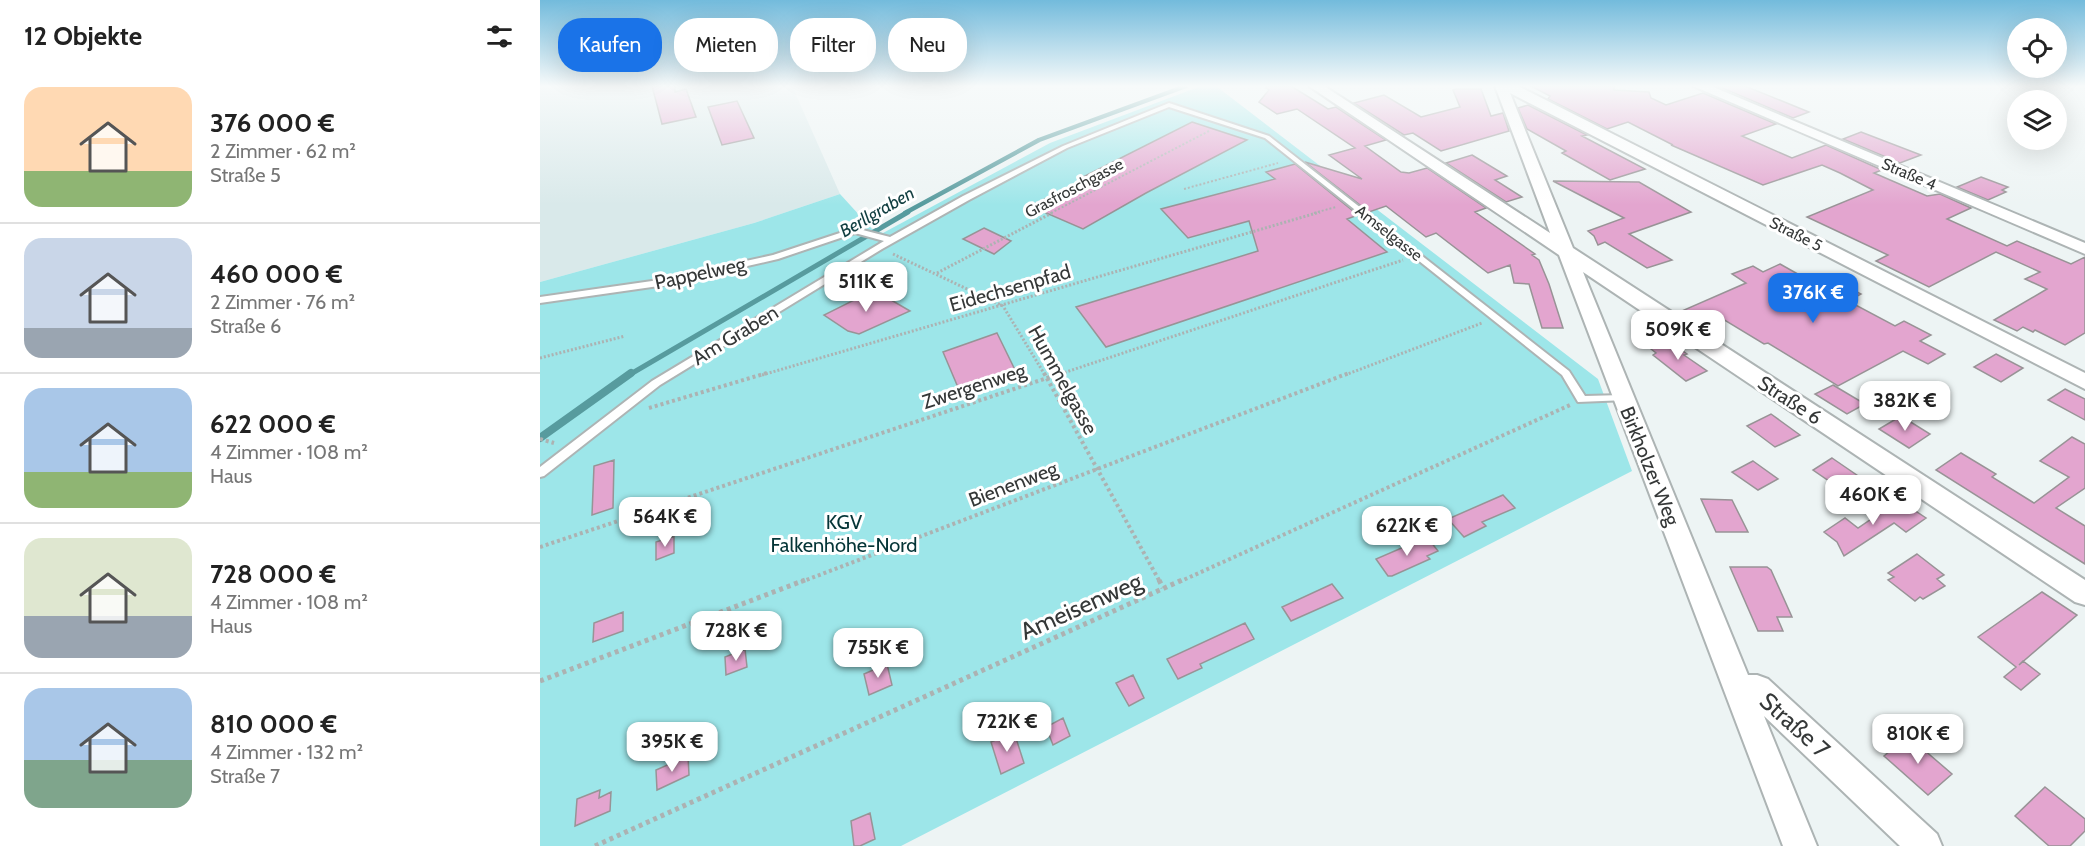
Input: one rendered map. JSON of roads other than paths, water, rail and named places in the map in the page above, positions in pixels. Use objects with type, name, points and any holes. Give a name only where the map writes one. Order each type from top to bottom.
[{"type":"street","name":"Straße 6","points":[[1375,125],[2085,594]]},
{"type":"street","name":"Birkholzer Weg","points":[[1516,125],[1800,846]]},
{"type":"street","name":"Straße 5","points":[[1584,125],[2085,382]]},
{"type":"street","name":"Straße 4","points":[[1793,125],[2085,249]]},
{"type":"street","name":"Straße 7","points":[[1739,689],[1757,689],[1925,846]]},
{"type":"lane","name":"Am Graben","points":[[540,473],[656,384],[879,247],[966,198],[1065,147],[1118,125]]},
{"type":"lane","name":"Amselgasse","points":[[1231,125],[1266,137],[1418,255],[1566,373],[1582,400],[1623,398]]},
{"type":"lane","name":"Pappelweg","points":[[540,300],[659,284],[775,257],[855,230],[891,240]]},
{"type":"waterway","name":"Berllgraben","points":[[905,213],[1039,140],[1079,125]]},
{"type":"waterway","name":"Berllgraben","points":[[629,375],[908,212]]},
{"type":"waterway","name":"Berllgraben","points":[[540,438],[631,373]]},
{"type":"park label","name":"KGV Falkenhöhe-Nord","points":[[844,534]]}]
